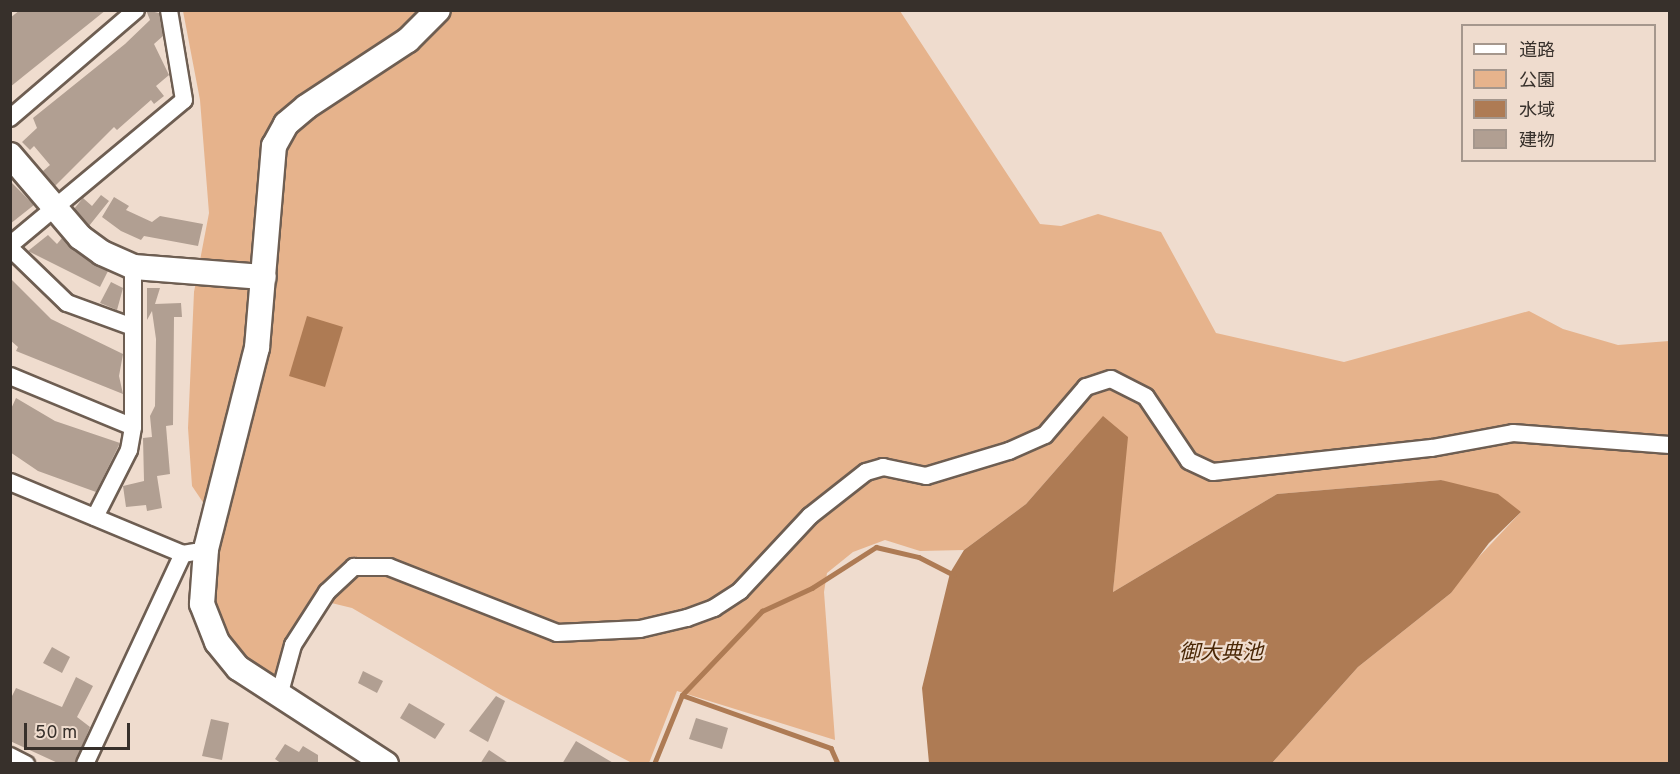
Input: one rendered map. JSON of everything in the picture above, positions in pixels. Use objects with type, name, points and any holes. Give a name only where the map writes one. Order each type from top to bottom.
[{"type":"street","points":[[10,118],[136,10]]},
{"type":"street","points":[[134,327],[67,303],[10,247],[184,100],[169,10]]},
{"type":"street","points":[[85,764],[195,552],[257,348],[264,277],[270,168],[274,146],[286,124],[408,40],[438,10]]},
{"type":"street","points":[[10,155],[80,237],[133,267],[264,277]]},
{"type":"street","points":[[95,517],[129,450],[133,428],[133,267]]},
{"type":"street","points":[[10,376],[133,428]]},
{"type":"street","points":[[279,696],[293,645],[327,592],[354,567],[388,567],[557,633],[640,629],[687,618],[714,608],[740,591],[810,516],[866,472],[883,468],[926,476],[1009,451],[1045,435],[1086,387],[1103,380],[1125,383],[1146,397],[1189,461],[1213,472],[1432,448],[1513,433],[1670,445]]},
{"type":"street","points":[[10,482],[95,517],[195,552]]},
{"type":"street","points":[[195,552],[206,622],[238,668],[386,764]]},
{"type":"street","points":[[10,756],[26,764]]},
{"type":"green space","points":[[183,11],[900,11],[1040,224],[1061,226],[1098,214],[1161,232],[1216,333],[1344,362],[1529,311],[1563,329],[1618,345],[1669,341],[1669,763],[1272,763],[1358,667],[1451,593],[1459,578],[1521,512],[1441,480],[1277,494],[1113,592],[1120,507],[1074,449],[1026,504],[964,550],[920,551],[885,540],[853,552],[827,573],[824,592],[835,740],[677,691],[649,763],[632,763],[501,695],[352,608],[315,599],[291,638],[276,680],[245,669],[208,607],[219,526],[192,486],[188,428],[194,292],[209,213],[200,100]]},
{"type":"water","points":[[307,316],[343,327],[325,387],[289,376]]},
{"type":"water","name":"御大典池","points":[[1103,416],[1128,437],[1113,592],[1277,494],[1441,480],[1498,494],[1521,512],[1489,543],[1451,593],[1358,667],[1272,763],[929,763],[922,688],[950,573],[964,550],[1026,504]]},
{"type":"building","points":[[20,10],[106,10],[10,87],[10,18]]},
{"type":"building","points":[[146,10],[159,13],[163,36],[154,44],[169,75],[156,86],[164,96],[154,104],[151,100],[117,130],[114,127],[55,186],[43,171],[50,165],[34,146],[30,150],[22,142],[37,128],[33,118],[125,44],[150,20]]},
{"type":"building","points":[[10,181],[34,205],[10,224]]},
{"type":"building","points":[[101,195],[109,201],[89,226],[74,209],[83,198],[92,206]]},
{"type":"building","points":[[114,197],[129,206],[126,210],[152,222],[160,216],[203,224],[198,246],[144,236],[141,240],[121,231],[102,217]]},
{"type":"building","points":[[48,235],[57,244],[62,238],[108,271],[100,287],[28,251]]},
{"type":"building","points":[[10,278],[51,319],[123,354],[119,376],[123,394],[16,351],[18,347],[10,340]]},
{"type":"building","points":[[111,282],[123,288],[117,310],[100,303]]},
{"type":"building","points":[[147,288],[160,288],[155,304],[181,303],[182,317],[174,317],[173,425],[166,426],[170,474],[157,476],[162,508],[147,511],[146,505],[126,507],[123,486],[144,481],[143,438],[152,437],[150,416],[155,406],[156,339],[152,311],[147,320]]},
{"type":"building","points":[[16,398],[55,421],[120,443],[96,492],[38,471],[10,452],[10,411]]},
{"type":"building","points":[[52,647],[70,657],[62,673],[43,663]]},
{"type":"building","points":[[363,671],[383,681],[377,693],[358,683]]},
{"type":"building","points":[[76,677],[93,686],[77,717],[90,727],[75,764],[60,764],[10,741],[10,700],[16,688],[62,707]]},
{"type":"building","points":[[496,696],[505,701],[488,742],[469,731]]},
{"type":"building","points":[[409,703],[445,724],[435,739],[400,718]]},
{"type":"building","points":[[696,718],[728,728],[722,749],[689,739]]},
{"type":"building","points":[[211,719],[229,723],[222,760],[202,756]]},
{"type":"building","points":[[576,741],[615,764],[562,764]]},
{"type":"building","points":[[285,744],[299,752],[303,746],[318,755],[318,764],[282,764],[275,759]]},
{"type":"building","points":[[489,750],[510,764],[480,764]]},
{"type":"waterway","points":[[654,764],[682,695],[762,611],[812,588],[876,547],[919,557],[954,575]]},
{"type":"waterway","points":[[682,695],[831,748],[838,764]]}]
